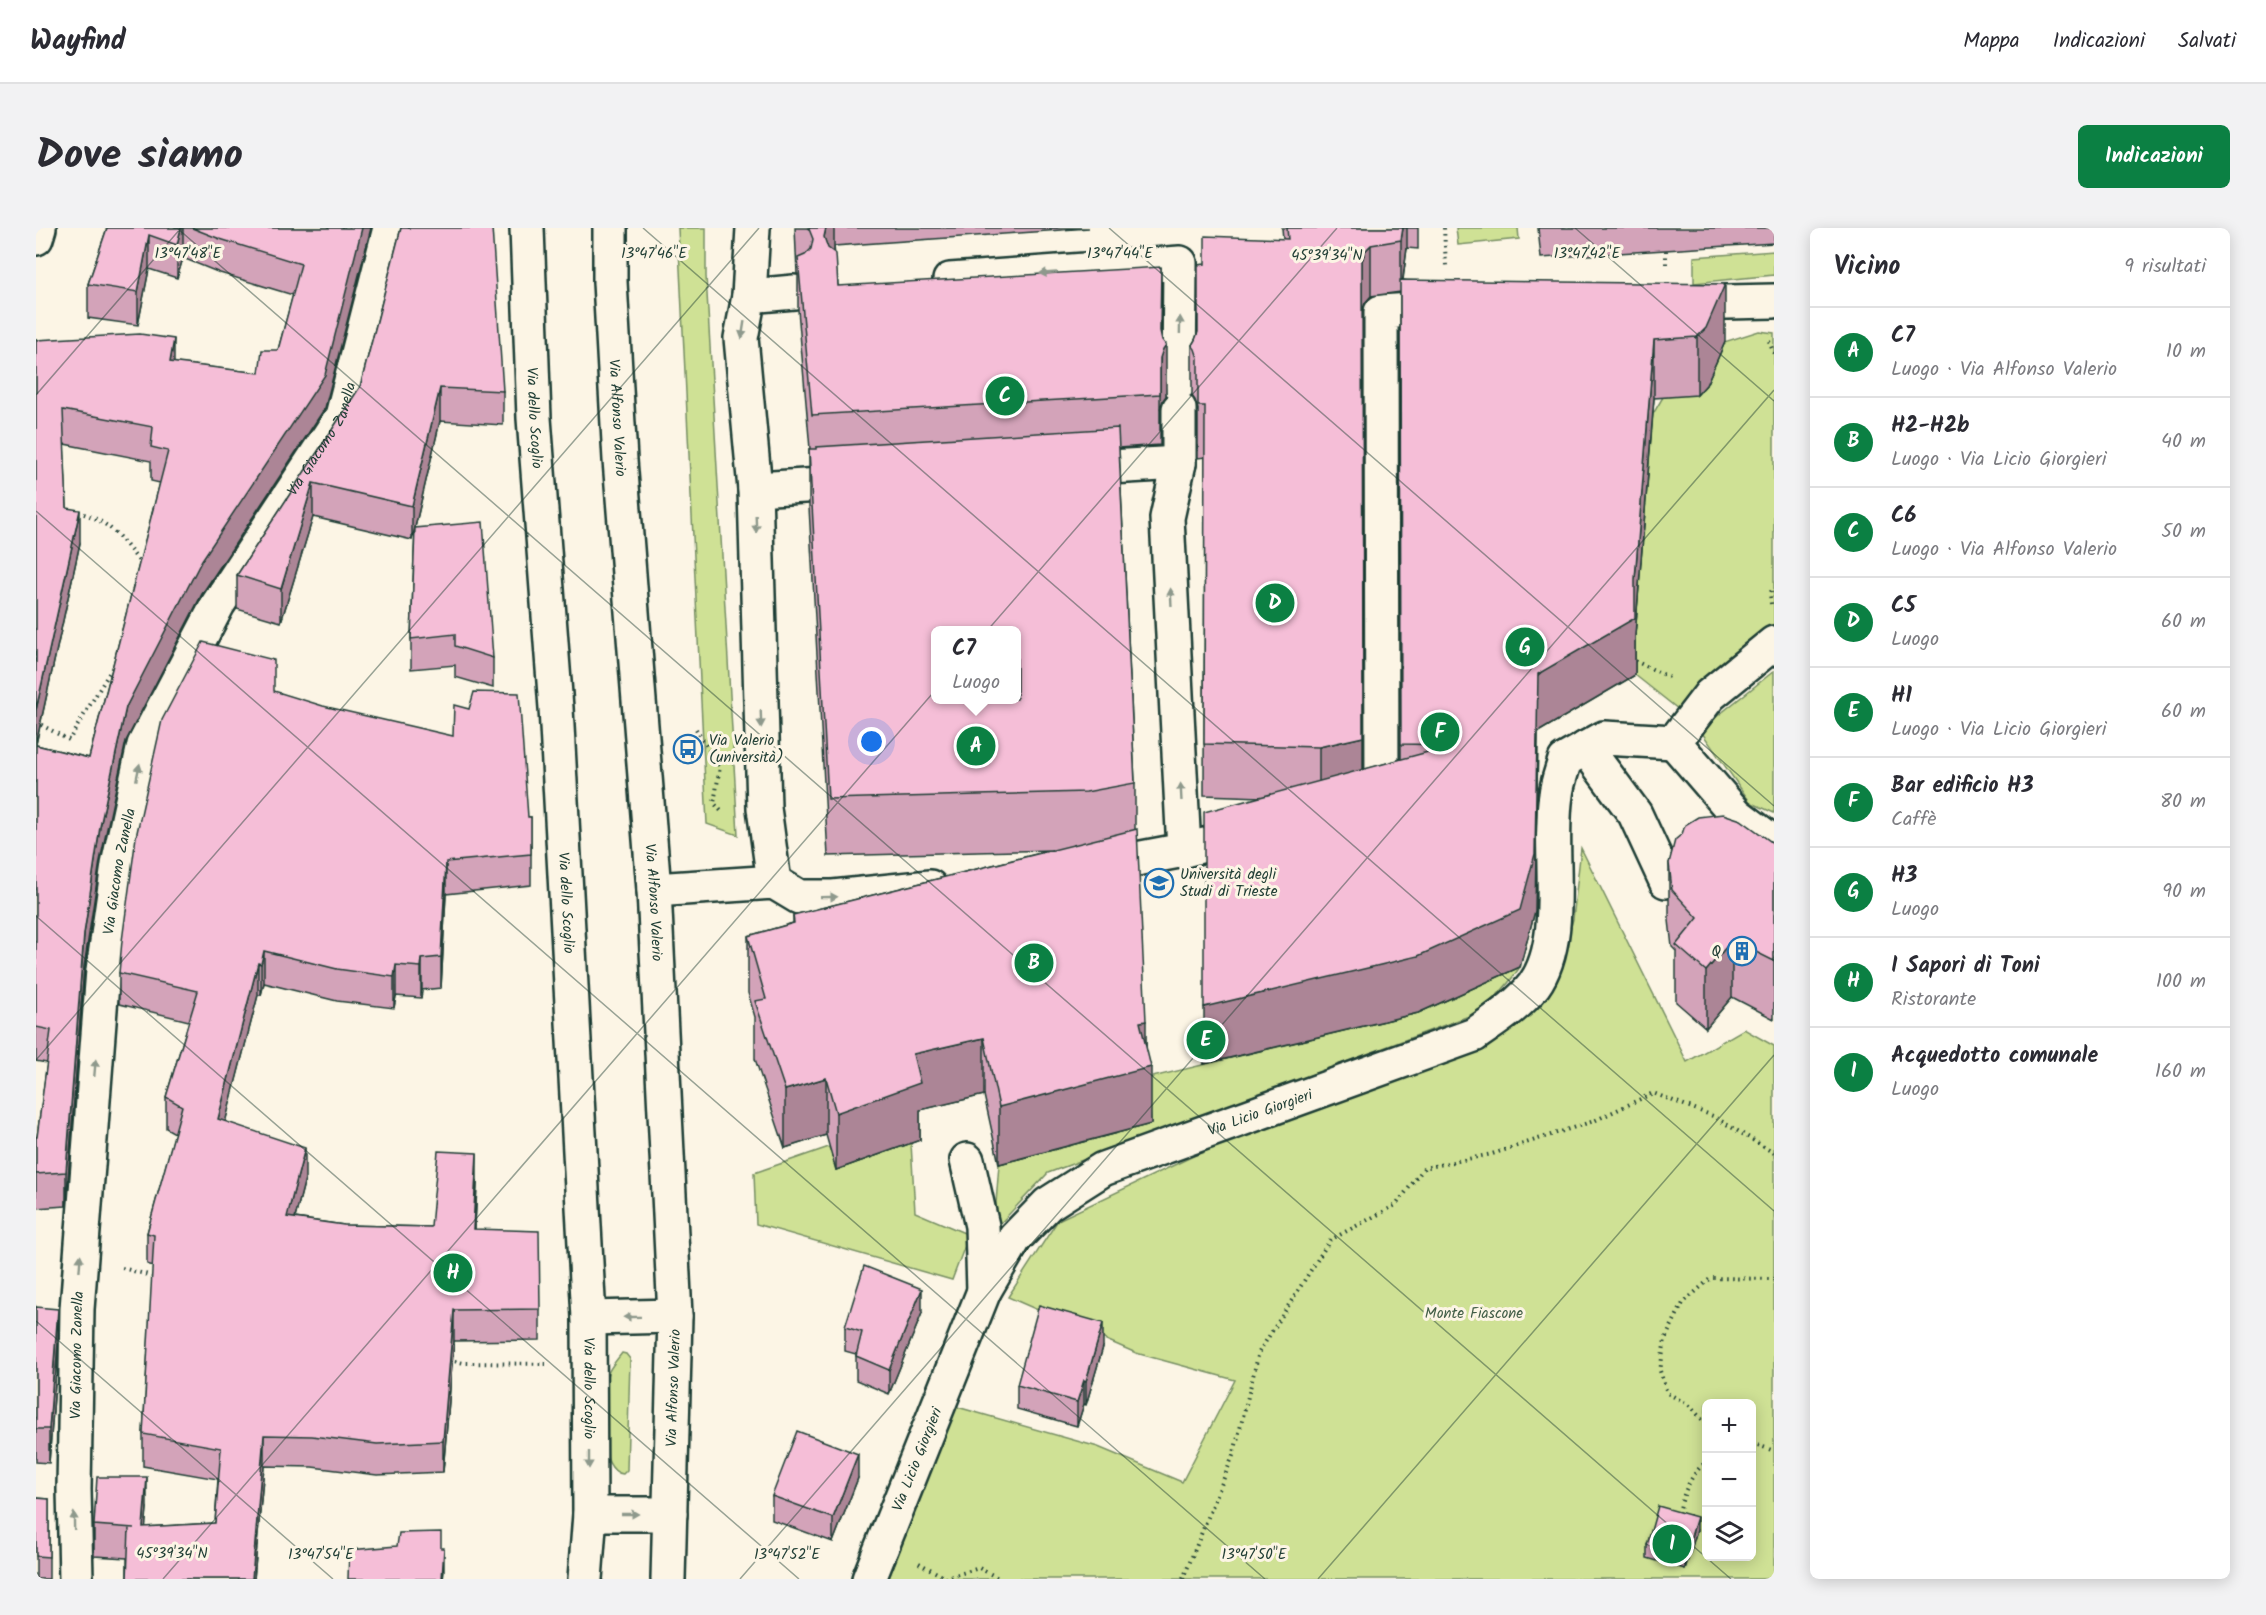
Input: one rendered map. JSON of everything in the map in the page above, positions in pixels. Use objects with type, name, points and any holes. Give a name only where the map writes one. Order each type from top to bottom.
[{"type":"street","points":[[36,238],[39,228]]},
{"type":"street","name":"Via Giacomo Zanella","points":[[76,1579],[74,1467],[77,1309],[102,970],[118,865],[144,745],[218,604],[342,416],[390,228]]},
{"type":"street","name":"Via dello Scoglio","points":[[527,228],[534,418],[556,708],[589,1318],[590,1514],[585,1579]]},
{"type":"street","name":"Via Alfonso Valerio","points":[[610,228],[610,282],[620,460],[654,890],[675,1316],[668,1579]]},
{"type":"street","points":[[753,228],[749,296],[741,338],[755,489],[764,808],[774,882]]},
{"type":"street","points":[[925,282],[1196,262],[1179,396],[1179,463],[1167,518],[1185,850]]},
{"type":"street","points":[[749,296],[794,292]]},
{"type":"street","points":[[1653,304],[1774,301]]},
{"type":"street","points":[[1347,811],[1382,802],[1381,312],[1473,307]]},
{"type":"street","points":[[1049,471],[1179,463]]},
{"type":"street","points":[[755,489],[885,481]]},
{"type":"street","points":[[1774,644],[1710,695],[1674,742],[1736,814],[1774,843]]},
{"type":"street","name":"Via Licio Giorgieri","points":[[869,1579],[984,1291],[1015,1238],[1048,1204],[1103,1169],[1474,1035],[1508,1011],[1534,984],[1549,953],[1554,903],[1556,796],[1565,760],[1604,738],[1674,742]]},
{"type":"street","points":[[1586,748],[1635,814],[1666,881]]},
{"type":"street","points":[[1060,873],[1185,850],[1277,828]]},
{"type":"street","points":[[654,890],[774,882],[799,897],[832,897],[958,884]]},
{"type":"street","points":[[967,1160],[982,1226],[984,1291]]},
{"type":"street","points":[[589,1318],[675,1316]]},
{"type":"street","points":[[590,1514],[670,1514]]},
{"type":"path","points":[[77,512],[87,514],[112,528],[148,572]]},
{"type":"path","points":[[36,722],[69,740],[116,662]]},
{"type":"path","points":[[696,729],[720,767],[714,802],[725,816]]},
{"type":"path","points":[[1183,1579],[1234,1453],[1259,1352],[1330,1240],[1396,1205],[1424,1168],[1492,1154],[1594,1121],[1653,1093],[1713,1116],[1774,1153]]},
{"type":"path","points":[[80,1257],[159,1278]]},
{"type":"path","points":[[1702,1419],[1689,1405],[1667,1393],[1660,1371],[1665,1339],[1683,1303],[1711,1278],[1774,1279]]},
{"type":"path","points":[[443,1358],[464,1363],[546,1364]]},
{"type":"path","points":[[1756,1444],[1774,1451]]},
{"type":"path","points":[[1678,1513],[1683,1493],[1702,1466]]},
{"type":"path","points":[[883,1543],[946,1578],[979,1568],[1000,1579]]},
{"type":"green space","points":[[678,228],[706,228],[706,276],[738,835],[707,824]]},
{"type":"green space","points":[[1456,228],[1518,228],[1519,239],[1458,245]]},
{"type":"green space","points":[[1774,251],[1774,275],[1694,283],[1694,257]]},
{"type":"green space","points":[[1759,331],[1774,333],[1774,633],[1683,713],[1635,675],[1635,636],[1653,414],[1663,397],[1697,394],[1706,385],[1724,342]]},
{"type":"green space","points":[[1774,671],[1774,813],[1750,802],[1700,730]]},
{"type":"green space","name":"Monte Fiascone","points":[[1581,848],[1687,1062],[1744,1029],[1774,1046],[1774,1579],[883,1579],[950,1405],[1098,1447],[1182,1482],[1235,1380],[1136,1353],[1008,1297],[1058,1220],[1225,1141],[1475,1047],[1506,1033],[1519,1022],[1560,967],[1573,919]]},
{"type":"green space","points":[[1520,967],[1498,995],[1469,1016],[1048,1173],[994,1230],[999,1164],[1151,1124],[1140,1080],[1418,1013]]},
{"type":"green space","points":[[911,1143],[915,1212],[969,1235],[952,1280],[756,1224],[754,1173],[829,1147],[836,1170]]},
{"type":"green space","points":[[622,1353],[630,1359],[627,1470],[623,1474],[614,1470],[608,1460],[604,1446],[602,1414],[607,1376]]},
{"type":"building","points":[[107,228],[181,228],[177,245],[149,235],[138,292],[88,284]]},
{"type":"building","points":[[192,228],[362,228],[325,375],[202,560],[126,707],[100,827],[84,934],[66,1172],[36,1174],[36,1137],[51,1030],[36,1027],[36,745],[89,758],[168,451],[151,447],[153,427],[63,410],[67,508],[80,510],[36,710],[36,340],[140,334],[174,339],[170,362],[259,373],[262,350],[278,350],[301,264]]},
{"type":"building","points":[[401,228],[492,228],[503,391],[440,388],[412,506],[313,483],[281,589],[237,575],[360,387]]},
{"type":"building","points":[[807,228],[826,228],[824,237],[828,248],[836,254],[838,286],[1161,267],[1160,331],[1166,345],[1160,358],[1160,394],[812,415],[798,258],[811,249],[813,239]]},
{"type":"building","points":[[1287,228],[1403,228],[1401,240],[1371,245],[1365,251],[1362,261],[1363,737],[1319,747],[1204,744],[1205,406],[1198,406],[1198,358],[1192,345],[1198,332],[1198,265],[1205,264],[1205,236],[1288,239]]},
{"type":"building","points":[[1400,280],[1725,284],[1706,328],[1697,337],[1654,340],[1635,579],[1635,618],[1538,674],[1535,854],[1520,910],[1418,956],[1204,1007],[1204,812],[1454,745],[1401,744]]},
{"type":"building","points":[[1118,428],[1135,783],[1086,792],[828,799],[809,449],[816,449],[816,447]]},
{"type":"building","points":[[483,522],[493,658],[455,646],[455,634],[411,639],[415,528]]},
{"type":"building","points":[[203,642],[274,660],[274,691],[323,706],[453,736],[454,705],[469,709],[474,692],[519,693],[528,817],[531,817],[531,854],[446,862],[441,957],[422,959],[421,967],[396,965],[394,977],[337,969],[264,951],[261,964],[258,963],[218,1119],[305,1148],[287,1217],[344,1225],[431,1227],[438,1151],[477,1153],[473,1229],[539,1231],[540,1309],[454,1310],[443,1441],[377,1444],[312,1436],[264,1435],[252,1579],[127,1579],[129,1528],[134,1528],[94,1525],[97,1477],[147,1477],[143,1527],[215,1523],[221,1448],[143,1434],[154,1235],[147,1233],[182,1106],[166,1097],[198,991],[119,973],[136,837],[162,720]]},
{"type":"building","points":[[1723,814],[1741,820],[1774,844],[1774,961],[1732,940],[1706,971],[1676,945],[1698,918],[1672,890],[1669,863],[1675,840],[1682,834],[1685,825],[1698,817]]},
{"type":"building","points":[[1137,829],[1146,1021],[1140,1022],[1151,1067],[999,1107],[984,1038],[913,1054],[920,1083],[836,1113],[826,1078],[785,1090],[755,1001],[766,999],[748,936],[794,923],[793,915]]},
{"type":"building","points":[[864,1266],[922,1289],[889,1370],[856,1356],[862,1332],[845,1327]]},
{"type":"building","points":[[1039,1305],[1103,1323],[1086,1381],[1084,1380],[1077,1402],[1017,1385]]},
{"type":"building","points":[[36,1307],[58,1309],[49,1429],[36,1429]]},
{"type":"building","points":[[797,1431],[858,1454],[833,1518],[772,1496]]},
{"type":"building","points":[[36,1498],[49,1499],[49,1557],[36,1556]]},
{"type":"building","points":[[1658,1506],[1697,1517],[1685,1556],[1647,1545]]},
{"type":"building","points":[[441,1532],[441,1548],[444,1548],[442,1579],[348,1579],[349,1550],[397,1546],[399,1533]]},
{"type":"place","name":"C6","points":[[1005,396]]},
{"type":"place","name":"C5","points":[[1275,603]]},
{"type":"place","name":"H3","points":[[1525,647]]},
{"type":"place","name":"Bar edificio H3","points":[[1440,732]]},
{"type":"place","name":"C7","points":[[976,746]]},
{"type":"place","name":"Via Valerio (università)","points":[[688,749]]},
{"type":"place","name":"Università degli Studi di Trieste","points":[[1159,883]]},
{"type":"place","name":"Q","points":[[1742,951]]},
{"type":"place","name":"H2-H2b","points":[[1034,963]]},
{"type":"place","name":"H1","points":[[1206,1040]]},
{"type":"place","name":"I Sapori di Toni","points":[[453,1273]]},
{"type":"place","name":"Acquedotto comunale","points":[[1672,1544]]}]
